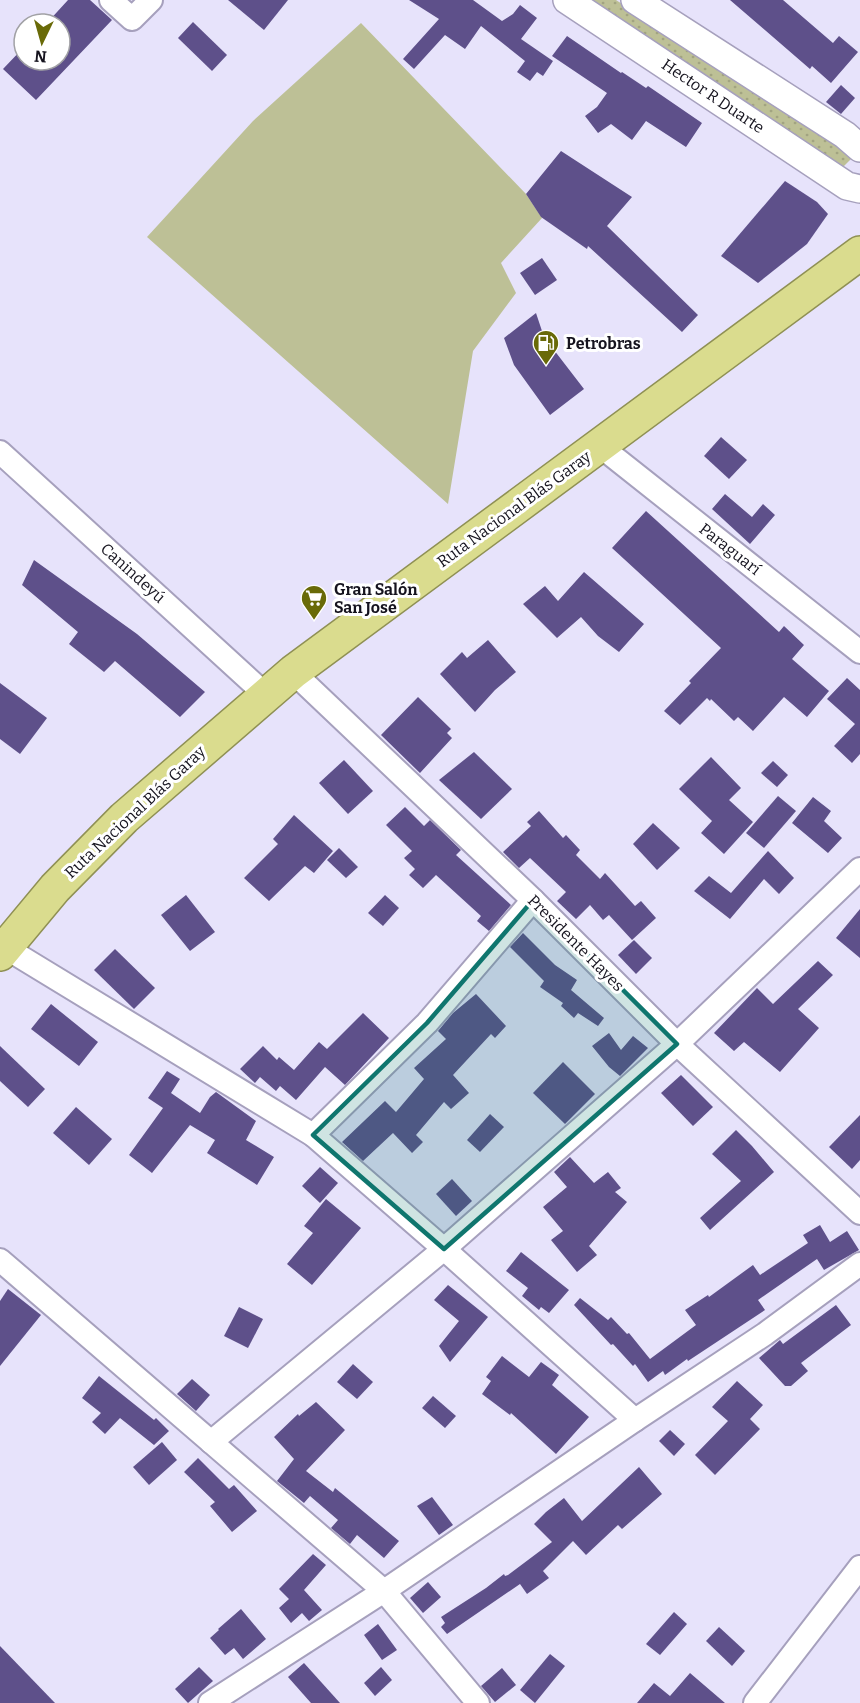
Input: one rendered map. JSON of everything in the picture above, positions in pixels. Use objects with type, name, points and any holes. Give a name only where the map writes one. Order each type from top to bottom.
[{"type":"highway","name":"Ruta Nacional Blás Garay","points":[[3,951],[55,888],[124,818],[293,672],[860,253]]},
{"type":"street","points":[[111,0],[132,19],[151,0]]},
{"type":"street","name":"Hector R Duarte","points":[[567,0],[847,186],[860,189]]},
{"type":"street","points":[[635,0],[844,135],[860,148]]},
{"type":"street","name":"Paraguarí","points":[[600,446],[860,652]]},
{"type":"street","name":"Canindeyú","points":[[0,452],[266,695]]},
{"type":"street","name":"Presidente Hayes","points":[[293,672],[533,900],[677,1044],[860,1213]]},
{"type":"street","points":[[211,1442],[444,1249],[677,1044],[860,869]]},
{"type":"street","points":[[313,1135],[427,1023],[533,900]]},
{"type":"street","points":[[3,951],[313,1135],[634,1420]]},
{"type":"street","points":[[0,1260],[384,1591],[478,1703]]},
{"type":"street","points":[[210,1703],[384,1591],[634,1420],[765,1334],[860,1264]]},
{"type":"street","points":[[755,1703],[860,1567]]},
{"type":"highlighted area","points":[[533,900],[677,1044],[444,1249],[313,1135],[427,1023]]},
{"type":"green space","points":[[581,0],[616,0],[854,156],[839,171]]},
{"type":"green space","points":[[361,23],[526,194],[542,218],[501,263],[516,293],[473,351],[448,504],[147,237],[253,121]]},
{"type":"building","points":[[68,0],[90,0],[112,20],[72,62],[72,12],[57,12]]},
{"type":"building","points":[[228,0],[288,0],[264,30]]},
{"type":"building","points":[[409,0],[473,0],[502,21],[513,14],[520,5],[537,18],[521,39],[553,61],[543,76],[537,72],[530,81],[517,72],[525,61],[481,26],[465,49],[445,35],[414,69],[403,59],[439,19]]},
{"type":"building","points":[[730,0],[783,0],[833,43],[839,36],[858,52],[831,83],[812,66],[810,69]]},
{"type":"building","points":[[193,22],[227,55],[212,71],[178,38]]},
{"type":"building","points":[[567,36],[621,73],[646,88],[648,86],[702,123],[686,147],[646,121],[632,140],[611,124],[598,133],[585,116],[597,107],[607,93],[552,56]]},
{"type":"building","points":[[12,60],[12,72],[63,72],[36,100],[3,69]]},
{"type":"building","points":[[841,85],[855,98],[841,114],[826,102]]},
{"type":"building","points":[[561,151],[632,197],[607,226],[698,315],[682,332],[588,246],[587,249],[541,217],[526,194]]},
{"type":"building","points":[[785,181],[817,202],[828,214],[807,244],[758,283],[721,256]]},
{"type":"building","points":[[542,258],[557,280],[535,295],[520,273]]},
{"type":"building","points":[[536,313],[544,337],[584,389],[550,415],[514,365],[504,338]]},
{"type":"building","points":[[721,437],[747,460],[729,479],[704,456]]},
{"type":"building","points":[[725,494],[752,517],[763,504],[775,515],[750,544],[712,509]]},
{"type":"building","points":[[646,511],[779,632],[784,626],[804,645],[792,659],[829,691],[807,717],[784,697],[753,731],[738,717],[734,721],[711,699],[710,701],[707,698],[680,725],[664,711],[721,648],[612,548]]},
{"type":"building","points":[[34,560],[137,634],[205,692],[180,717],[115,661],[104,672],[69,644],[78,632],[22,585]]},
{"type":"building","points":[[584,572],[644,624],[619,652],[598,636],[581,617],[557,638],[523,604],[545,586],[558,601]]},
{"type":"building","points":[[488,640],[516,672],[475,712],[440,674],[462,652],[467,658]]},
{"type":"building","points":[[847,678],[860,690],[860,754],[852,763],[834,746],[855,724],[827,699]]},
{"type":"building","points":[[0,683],[47,718],[20,754],[0,739]]},
{"type":"building","points":[[418,697],[451,729],[447,733],[452,738],[420,773],[381,735]]},
{"type":"building","points":[[474,752],[512,789],[481,819],[439,780]]},
{"type":"building","points":[[711,757],[741,788],[729,800],[753,822],[724,854],[701,833],[712,821],[679,789]]},
{"type":"building","points":[[344,760],[373,791],[348,814],[319,783]]},
{"type":"building","points":[[773,761],[788,775],[777,787],[761,773]]},
{"type":"building","points":[[778,796],[796,811],[764,848],[746,833]]},
{"type":"building","points":[[813,797],[831,811],[824,821],[842,838],[828,853],[792,823]]},
{"type":"building","points":[[405,807],[424,826],[430,820],[461,850],[456,855],[511,905],[489,931],[477,921],[481,916],[436,875],[423,888],[409,875],[415,869],[404,858],[412,851],[386,825]]},
{"type":"building","points":[[539,811],[563,838],[566,835],[580,850],[576,855],[600,879],[605,873],[635,906],[641,901],[656,918],[632,940],[609,915],[603,920],[590,905],[576,919],[557,901],[566,892],[530,858],[519,868],[503,852],[531,826],[527,822]]},
{"type":"building","points":[[294,815],[333,851],[314,873],[305,866],[269,901],[244,878],[278,844],[273,839]]},
{"type":"building","points":[[653,823],[680,848],[657,870],[633,844]]},
{"type":"building","points":[[339,848],[358,867],[346,878],[327,860]]},
{"type":"building","points":[[768,851],[794,878],[779,894],[764,879],[730,919],[694,891],[709,876],[731,893]]},
{"type":"building","points":[[186,895],[215,932],[190,951],[161,915]]},
{"type":"building","points":[[385,895],[399,908],[383,926],[368,913]]},
{"type":"building","points":[[860,909],[860,958],[836,938]]},
{"type":"building","points":[[523,933],[555,965],[577,980],[571,990],[604,1018],[598,1026],[578,1013],[574,1018],[561,1006],[563,1003],[540,987],[544,981],[510,947]]},
{"type":"building","points":[[634,940],[652,958],[636,974],[618,955]]},
{"type":"building","points":[[115,949],[155,988],[134,1009],[94,970]]},
{"type":"building","points":[[818,961],[833,975],[798,1009],[819,1028],[780,1072],[744,1042],[734,1051],[714,1033],[757,988],[773,1004]]},
{"type":"building","points":[[476,994],[506,1026],[495,1038],[491,1034],[453,1075],[469,1093],[451,1109],[444,1102],[416,1135],[423,1142],[412,1153],[393,1133],[363,1161],[342,1142],[385,1101],[396,1112],[424,1079],[414,1068],[446,1039],[438,1031],[453,1013]]},
{"type":"building","points":[[51,1004],[98,1042],[79,1066],[31,1029]]},
{"type":"building","points":[[363,1013],[389,1038],[345,1085],[325,1067],[296,1100],[280,1086],[276,1091],[260,1077],[255,1083],[240,1069],[263,1046],[277,1060],[279,1057],[294,1070],[319,1042],[327,1049]]},
{"type":"building","points":[[609,1033],[621,1050],[633,1036],[648,1048],[620,1076],[609,1067],[592,1046]]},
{"type":"building","points":[[0,1046],[45,1089],[28,1107],[0,1081]]},
{"type":"building","points":[[563,1062],[595,1094],[565,1124],[533,1093]]},
{"type":"building","points":[[167,1071],[180,1079],[171,1093],[200,1113],[216,1092],[256,1121],[246,1140],[274,1157],[257,1185],[207,1153],[215,1140],[190,1125],[152,1173],[129,1155],[163,1108],[148,1098]]},
{"type":"building","points":[[681,1075],[713,1107],[693,1126],[661,1093]]},
{"type":"building","points":[[76,1107],[112,1139],[89,1165],[53,1133]]},
{"type":"building","points":[[490,1114],[504,1127],[480,1152],[467,1140]]},
{"type":"building","points":[[860,1115],[860,1160],[852,1169],[829,1147]]},
{"type":"building","points":[[736,1130],[774,1172],[710,1230],[700,1218],[741,1181],[712,1154]]},
{"type":"building","points":[[570,1157],[594,1183],[608,1172],[621,1188],[615,1192],[627,1202],[589,1246],[597,1255],[577,1272],[551,1240],[563,1231],[543,1207],[567,1187],[554,1172]]},
{"type":"building","points":[[320,1167],[338,1183],[320,1203],[302,1186]]},
{"type":"building","points":[[452,1179],[472,1201],[456,1216],[436,1194]]},
{"type":"building","points":[[326,1199],[361,1228],[312,1285],[287,1264],[313,1233],[304,1226]]},
{"type":"building","points":[[820,1225],[830,1242],[847,1231],[859,1250],[824,1270],[817,1259],[758,1300],[765,1310],[688,1361],[687,1359],[665,1375],[663,1371],[648,1382],[635,1364],[633,1366],[613,1344],[611,1345],[574,1305],[580,1298],[608,1320],[611,1317],[627,1334],[629,1333],[650,1359],[696,1325],[685,1310],[708,1295],[709,1297],[753,1265],[760,1275],[808,1243],[803,1235]]},
{"type":"building","points":[[521,1252],[569,1290],[549,1313],[541,1307],[539,1310],[522,1296],[528,1288],[506,1271]]},
{"type":"building","points":[[448,1285],[488,1317],[450,1362],[439,1346],[459,1321],[434,1300]]},
{"type":"building","points":[[8,1289],[41,1315],[0,1366],[0,1301]]},
{"type":"building","points":[[836,1305],[851,1325],[801,1363],[808,1371],[791,1386],[785,1386],[759,1358],[780,1340],[783,1344]]},
{"type":"building","points":[[239,1307],[263,1319],[248,1348],[224,1336]]},
{"type":"building","points":[[502,1356],[529,1377],[541,1362],[559,1375],[552,1385],[589,1417],[556,1454],[511,1413],[510,1415],[482,1394],[491,1381],[486,1377]]},
{"type":"building","points":[[353,1364],[373,1382],[357,1399],[337,1382]]},
{"type":"building","points":[[99,1376],[154,1420],[156,1418],[169,1431],[154,1445],[120,1418],[105,1434],[92,1422],[101,1413],[82,1398]]},
{"type":"building","points":[[192,1379],[210,1395],[196,1411],[177,1394]]},
{"type":"building","points":[[737,1381],[763,1405],[750,1419],[760,1429],[715,1475],[695,1455],[728,1421],[712,1407]]},
{"type":"building","points":[[433,1396],[456,1416],[445,1428],[422,1408]]},
{"type":"building","points":[[316,1402],[345,1430],[306,1471],[333,1492],[335,1488],[399,1541],[384,1558],[357,1535],[350,1544],[331,1528],[338,1520],[310,1496],[304,1503],[277,1481],[294,1459],[274,1437],[298,1414],[299,1416]]},
{"type":"building","points":[[670,1430],[685,1444],[674,1456],[659,1441]]},
{"type":"building","points":[[162,1442],[177,1460],[149,1485],[133,1467]]},
{"type":"building","points":[[198,1458],[229,1489],[234,1485],[257,1511],[232,1532],[210,1506],[215,1502],[184,1472]]},
{"type":"building","points":[[639,1467],[662,1494],[622,1529],[618,1525],[586,1555],[573,1541],[543,1571],[549,1578],[527,1594],[520,1584],[447,1634],[441,1627],[445,1623],[441,1617],[504,1574],[508,1575],[552,1542],[534,1524],[546,1512],[564,1498],[582,1521]]},
{"type":"building","points":[[432,1497],[453,1525],[439,1535],[417,1506]]},
{"type":"building","points":[[313,1554],[326,1565],[304,1590],[322,1610],[309,1621],[302,1613],[291,1623],[279,1608],[289,1599],[279,1589]]},
{"type":"building","points":[[428,1582],[441,1597],[423,1613],[410,1598]]},
{"type":"building","points":[[241,1609],[266,1639],[243,1659],[234,1648],[225,1655],[210,1638]]},
{"type":"building","points":[[674,1612],[687,1624],[660,1655],[646,1644]]},
{"type":"building","points":[[378,1624],[397,1650],[382,1660],[364,1635]]},
{"type":"building","points":[[719,1627],[745,1651],[732,1666],[706,1641]]},
{"type":"building","points":[[0,1646],[55,1703],[0,1703]]},
{"type":"building","points":[[550,1654],[565,1666],[535,1703],[520,1690]]},
{"type":"building","points":[[304,1663],[340,1703],[311,1703],[288,1677]]},
{"type":"building","points":[[199,1667],[213,1681],[188,1703],[175,1689]]},
{"type":"building","points":[[381,1667],[392,1680],[375,1696],[364,1683]]},
{"type":"building","points":[[502,1668],[516,1685],[495,1702],[481,1686]]},
{"type":"building","points":[[690,1673],[725,1703],[637,1703],[654,1683],[670,1696]]},
{"type":"place","name":"Petrobras","points":[[546,366]]},
{"type":"place","name":"Gran Salón San José","points":[[314,621]]}]
